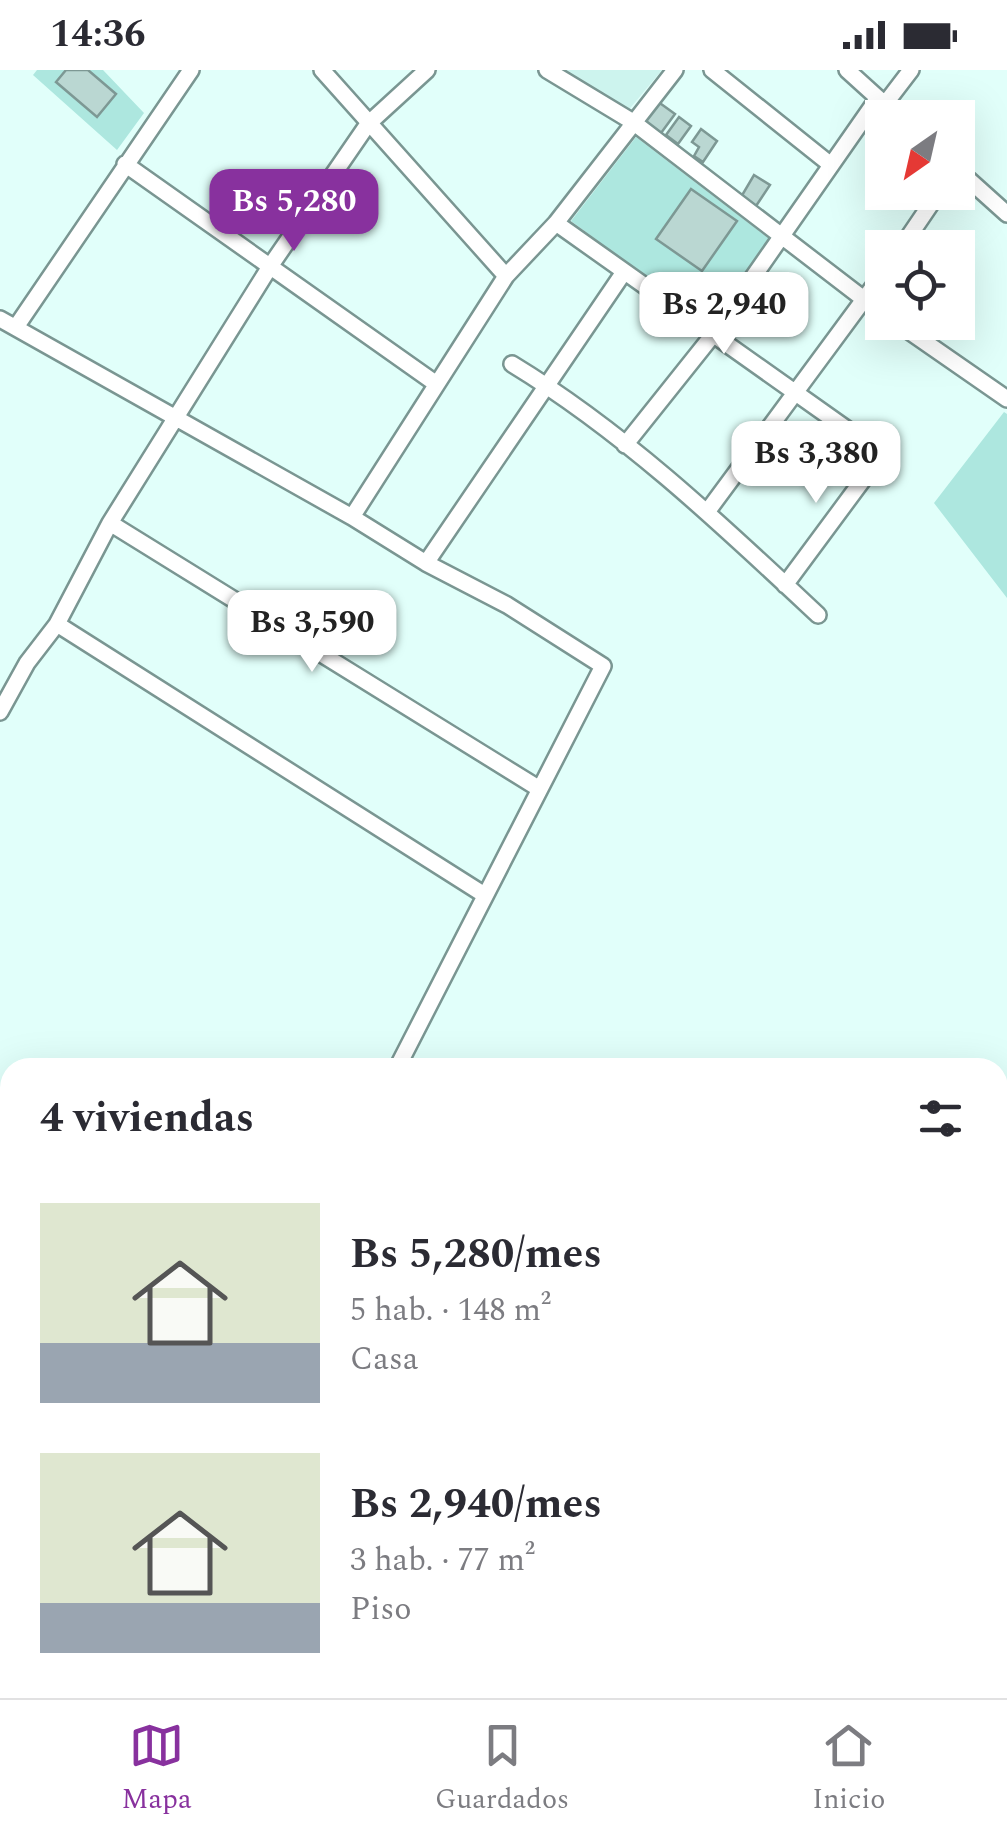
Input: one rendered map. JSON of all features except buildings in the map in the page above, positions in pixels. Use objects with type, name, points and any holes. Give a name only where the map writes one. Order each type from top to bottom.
[{"type":"street","points":[[16,328],[191,70]]},
{"type":"street","points":[[322,70],[506,276]]},
{"type":"street","points":[[0,712],[27,664],[58,624],[110,523],[271,265],[368,124],[427,70]]},
{"type":"street","points":[[547,70],[633,122],[864,301],[707,512]]},
{"type":"street","points":[[352,517],[506,276],[556,224],[675,70]]},
{"type":"street","points":[[712,70],[831,165]]},
{"type":"street","points":[[847,70],[881,100]]},
{"type":"street","points":[[883,100],[912,70]]},
{"type":"street","points":[[626,445],[712,336],[865,122]]},
{"type":"street","points":[[124,164],[436,383]]},
{"type":"street","points":[[975,185],[1007,214]]},
{"type":"street","points":[[556,224],[882,454],[785,584]]},
{"type":"street","points":[[426,563],[624,272]]},
{"type":"street","points":[[0,319],[352,517],[426,563],[506,604],[603,666],[402,1058]]},
{"type":"street","points":[[922,340],[1007,399]]},
{"type":"street","points":[[512,364],[547,385],[626,445],[707,512],[818,614]]},
{"type":"street","points":[[110,523],[538,788]]},
{"type":"street","points":[[58,624],[483,894]]},
{"type":"shaded area","points":[[37,70],[103,70],[144,113],[117,150],[33,75]]},
{"type":"shaded area","points":[[557,70],[662,70],[626,113]]},
{"type":"shaded area","points":[[636,137],[771,240],[711,325],[571,221]]},
{"type":"shaded area","points":[[1004,412],[1007,414],[1007,598],[934,503]]}]
